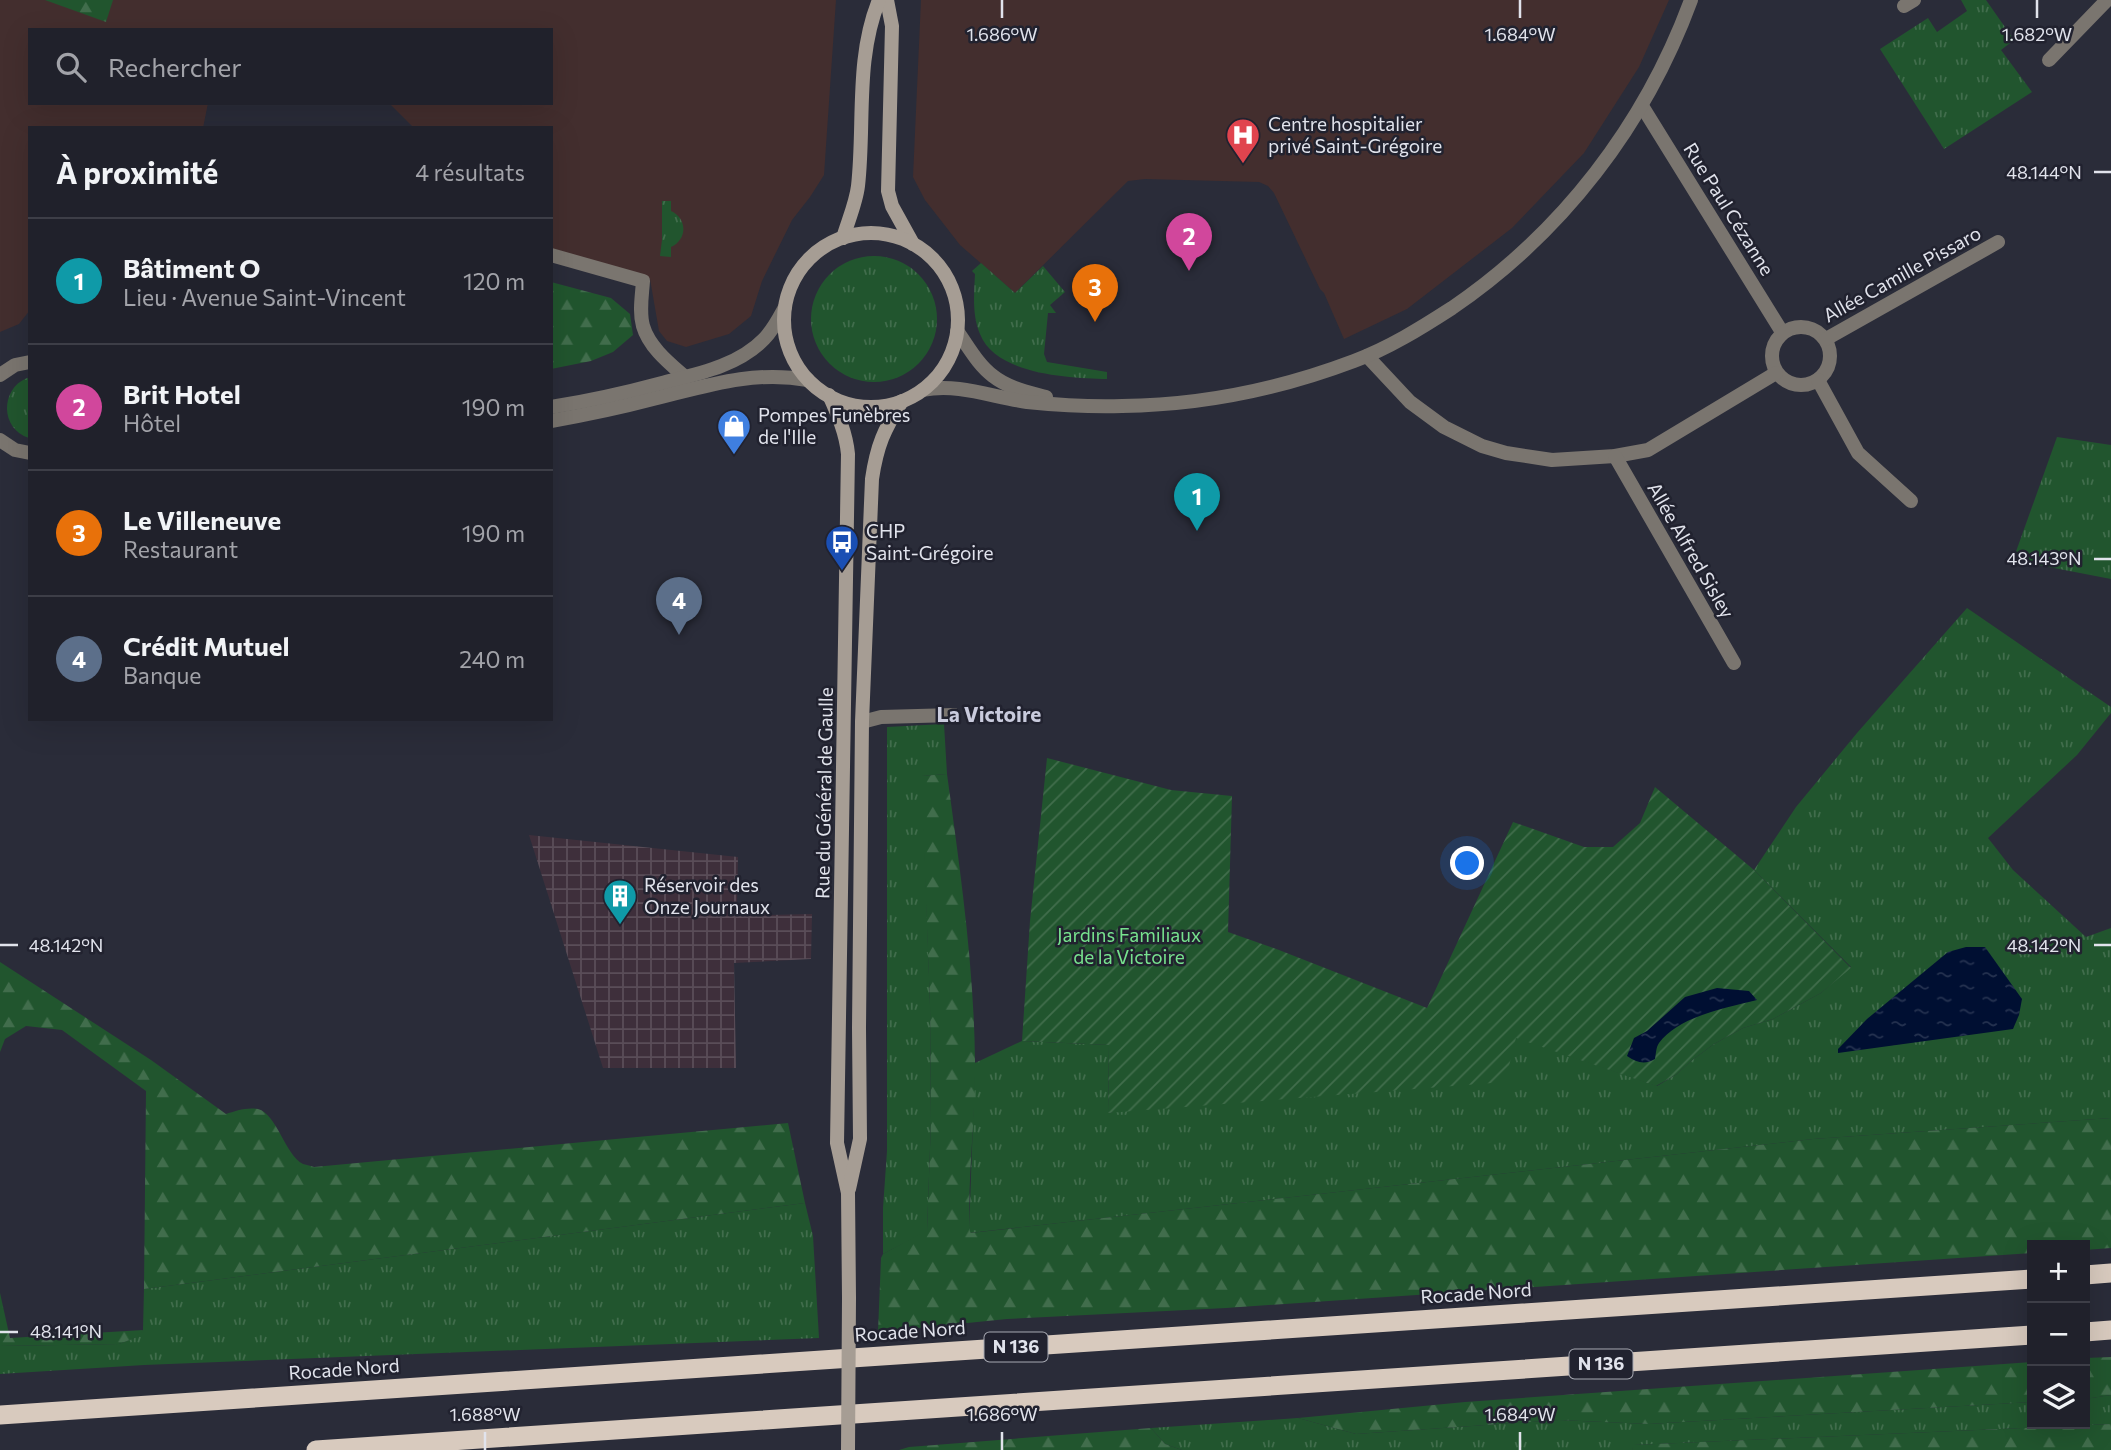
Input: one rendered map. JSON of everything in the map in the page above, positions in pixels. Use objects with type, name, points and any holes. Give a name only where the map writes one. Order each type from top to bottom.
[{"type":"highway","points":[[2090,1275],[2111,1273]]},
{"type":"highway","name":"Rocade Nord","points":[[0,1415],[2027,1279]]},
{"type":"highway","points":[[2090,1332],[2111,1330]]},
{"type":"highway","name":"N 136","points":[[316,1450],[470,1445],[2027,1335]]},
{"type":"main road","points":[[843,238],[858,190],[864,67],[870,22],[879,0]]},
{"type":"main road","points":[[887,0],[892,26],[888,191],[892,206],[913,244]]},
{"type":"main road","points":[[860,233],[878,233],[913,244],[937,263],[947,278],[956,303],[957,331],[946,364],[923,390],[902,401],[865,406],[846,403],[829,396],[808,380],[795,361],[786,339],[785,307],[795,278],[815,253],[843,238],[860,233]]},
{"type":"main road","name":"Rue du Général de Gaulle","points":[[829,396],[847,441],[848,454],[837,1143],[848,1193],[848,1450]]},
{"type":"main road","name":"Rue du Général de Gaulle","points":[[848,1193],[860,1139],[862,722],[872,479],[876,452],[902,401]]},
{"type":"street","points":[[923,390],[939,387],[1026,402],[1078,405],[1163,404],[1222,398],[1298,380],[1367,356],[1405,338],[1475,292],[1512,263],[1562,213],[1605,162],[1642,106],[1676,40],[1691,0]]},
{"type":"street","points":[[2049,60],[2107,0]]},
{"type":"street","name":"Rue Paul Cézanne","points":[[1642,106],[1782,332]]},
{"type":"street","name":"Allée Camille Pissaro","points":[[1826,339],[1998,242]]},
{"type":"street","points":[[553,256],[643,281],[643,327],[657,350],[685,377]]},
{"type":"street","points":[[553,407],[626,393],[733,361],[759,344],[775,326],[785,307]]},
{"type":"street","points":[[1797,326],[1813,329],[1826,339],[1830,353],[1828,368],[1818,380],[1804,385],[1788,383],[1776,373],[1771,359],[1773,344],[1782,332],[1797,326]]},
{"type":"street","points":[[957,331],[993,377],[1016,388],[1078,405]]},
{"type":"street","points":[[1367,356],[1410,402],[1444,427],[1482,446],[1506,453],[1552,460],[1615,456],[1648,450],[1776,373]]},
{"type":"street","points":[[0,375],[15,365],[28,362]]},
{"type":"street","points":[[553,421],[627,406],[710,383],[739,378],[791,377],[808,380]]},
{"type":"street","points":[[1818,380],[1858,453],[1911,501]]},
{"type":"street","points":[[0,440],[15,450],[28,453]]},
{"type":"street","name":"Allée Alfred Sisley","points":[[1615,456],[1734,663]]},
{"type":"street","points":[[862,722],[881,717],[954,716]]},
{"type":"shaded area","points":[[0,0],[836,0],[824,175],[792,220],[762,281],[751,316],[729,334],[686,347],[667,341],[659,331],[650,279],[553,249],[553,126],[412,126],[391,105],[553,105],[553,28],[28,28],[28,105],[208,105],[203,126],[28,126],[28,313],[19,324],[0,332]]},
{"type":"shaded area","name":"Centre hospitalier privé Saint-Grégoire","points":[[921,0],[1669,0],[1639,67],[1584,153],[1512,228],[1407,309],[1344,339],[1274,193],[1259,182],[1145,179],[1128,181],[1015,293],[960,245],[925,200],[913,177]]},
{"type":"shaded area","points":[[529,835],[738,857],[737,903],[758,905],[769,915],[812,914],[811,959],[734,963],[736,1068],[603,1068]]},
{"type":"green space","points":[[45,0],[113,0],[106,22]]},
{"type":"green space","points":[[1961,0],[1986,0],[2014,40],[2001,50],[2032,92],[1944,149],[1880,49],[1928,18],[1937,32],[1967,11]]},
{"type":"green space","points":[[662,201],[671,201],[671,211],[683,224],[683,235],[671,247],[671,257],[660,256]]},
{"type":"green space","points":[[874,256],[898,261],[919,274],[932,295],[937,319],[932,343],[919,364],[898,377],[874,382],[850,377],[829,364],[816,343],[811,319],[816,295],[829,274],[850,261]]},
{"type":"green space","points":[[981,263],[1015,293],[1043,266],[1065,292],[1050,305],[1056,313],[1048,313],[1044,354],[1047,362],[1107,372],[1107,379],[1036,372],[1001,358],[989,348],[977,327],[975,312],[975,274],[972,271]]},
{"type":"green space","points":[[553,283],[611,298],[630,314],[633,335],[613,352],[591,361],[553,369]]},
{"type":"green space","points":[[28,378],[28,438],[13,426],[7,409],[8,399],[18,383]]},
{"type":"green space","points":[[2057,437],[2111,445],[2111,579],[2013,560]]},
{"type":"green space","points":[[1967,608],[2111,707],[2111,713],[2077,755],[1988,838],[2013,870],[2086,937],[2111,928],[2111,1118],[1813,1139],[969,1233],[975,1063],[1022,1041],[1109,1045],[1108,1113],[1515,1037],[1657,1086],[1677,1074],[1714,1044],[1743,1028],[1773,1019],[1821,993],[1851,967],[1754,870],[1796,807]]},
{"type":"green space","points":[[944,724],[947,774],[922,776],[930,1005],[931,1121],[927,1231],[883,1254],[887,1151],[887,727]]},
{"type":"green space","name":"Jardins Familiaux de la Victoire","points":[[1047,758],[1171,790],[1232,796],[1228,932],[1427,1008],[1513,822],[1584,847],[1613,847],[1640,823],[1655,787],[1754,870],[1851,968],[1821,993],[1773,1019],[1743,1028],[1714,1044],[1677,1074],[1656,1086],[1516,1038],[1505,1082],[1108,1113],[1109,1045],[1022,1041],[1030,921]]},
{"type":"green space","points":[[947,774],[966,917],[974,1025],[975,1082],[970,1233],[1813,1139],[2111,1118],[2111,1248],[2090,1250],[2090,1240],[2027,1240],[2027,1253],[1226,1308],[1007,1319],[878,1332],[881,1258],[883,1254],[927,1230],[931,1121],[930,1005],[921,776]]},
{"type":"green space","points":[[0,962],[151,1060],[226,1114],[250,1109],[265,1112],[291,1152],[303,1164],[314,1167],[788,1123],[805,1203],[144,1289],[146,1091],[62,1030],[26,1026],[5,1039],[0,1052]]},
{"type":"green space","points":[[805,1203],[813,1236],[819,1338],[144,1365],[0,1374],[0,1346],[119,1344],[139,1336],[143,1330],[144,1289]]},
{"type":"green space","points":[[0,1293],[10,1338],[143,1330],[140,1336],[119,1344],[0,1346]]},
{"type":"green space","points":[[2111,1357],[2111,1395],[2090,1398],[2090,1358]]},
{"type":"green space","points":[[2027,1362],[2027,1402],[1648,1424],[1559,1420],[1356,1434],[1298,1418],[1465,1402]]},
{"type":"green space","points":[[2111,1395],[2111,1424],[2090,1425],[2090,1398]]},
{"type":"green space","points":[[2027,1402],[2027,1428],[1634,1445],[1632,1450],[1182,1450],[1165,1444],[1151,1428],[1298,1418],[1356,1434],[1559,1420],[1648,1424]]},
{"type":"green space","points":[[2111,1424],[2111,1450],[1632,1450],[1633,1445],[2027,1428],[2090,1429],[2090,1425]]},
{"type":"green space","points":[[1151,1428],[1165,1444],[1182,1450],[899,1450],[909,1447]]},
{"type":"water","points":[[1966,947],[1985,947],[2022,999],[2013,1029],[1838,1053],[1838,1049],[1867,1019],[1948,952]]},
{"type":"water","points":[[1717,988],[1749,991],[1757,1000],[1704,1014],[1678,1026],[1659,1043],[1655,1059],[1651,1061],[1641,1062],[1627,1056],[1634,1038],[1647,1031],[1685,997]]},
{"type":"place","name":"Centre hospitalier privé Saint-Grégoire","points":[[1243,165]]},
{"type":"place","name":"Brit Hotel","points":[[1189,271]]},
{"type":"place","name":"Le Villeneuve","points":[[1095,322]]},
{"type":"place","name":"Pompes Funèbres de l'Ille","points":[[734,456]]},
{"type":"place","name":"Bâtiment O","points":[[1197,531]]},
{"type":"place","name":"CHP Saint-Grégoire","points":[[842,572]]},
{"type":"place","name":"Crédit Mutuel","points":[[679,635]]},
{"type":"place","name":"Réservoir des Onze Journaux","points":[[620,926]]},
{"type":"district","name":"La Victoire","points":[[989,715]]}]
